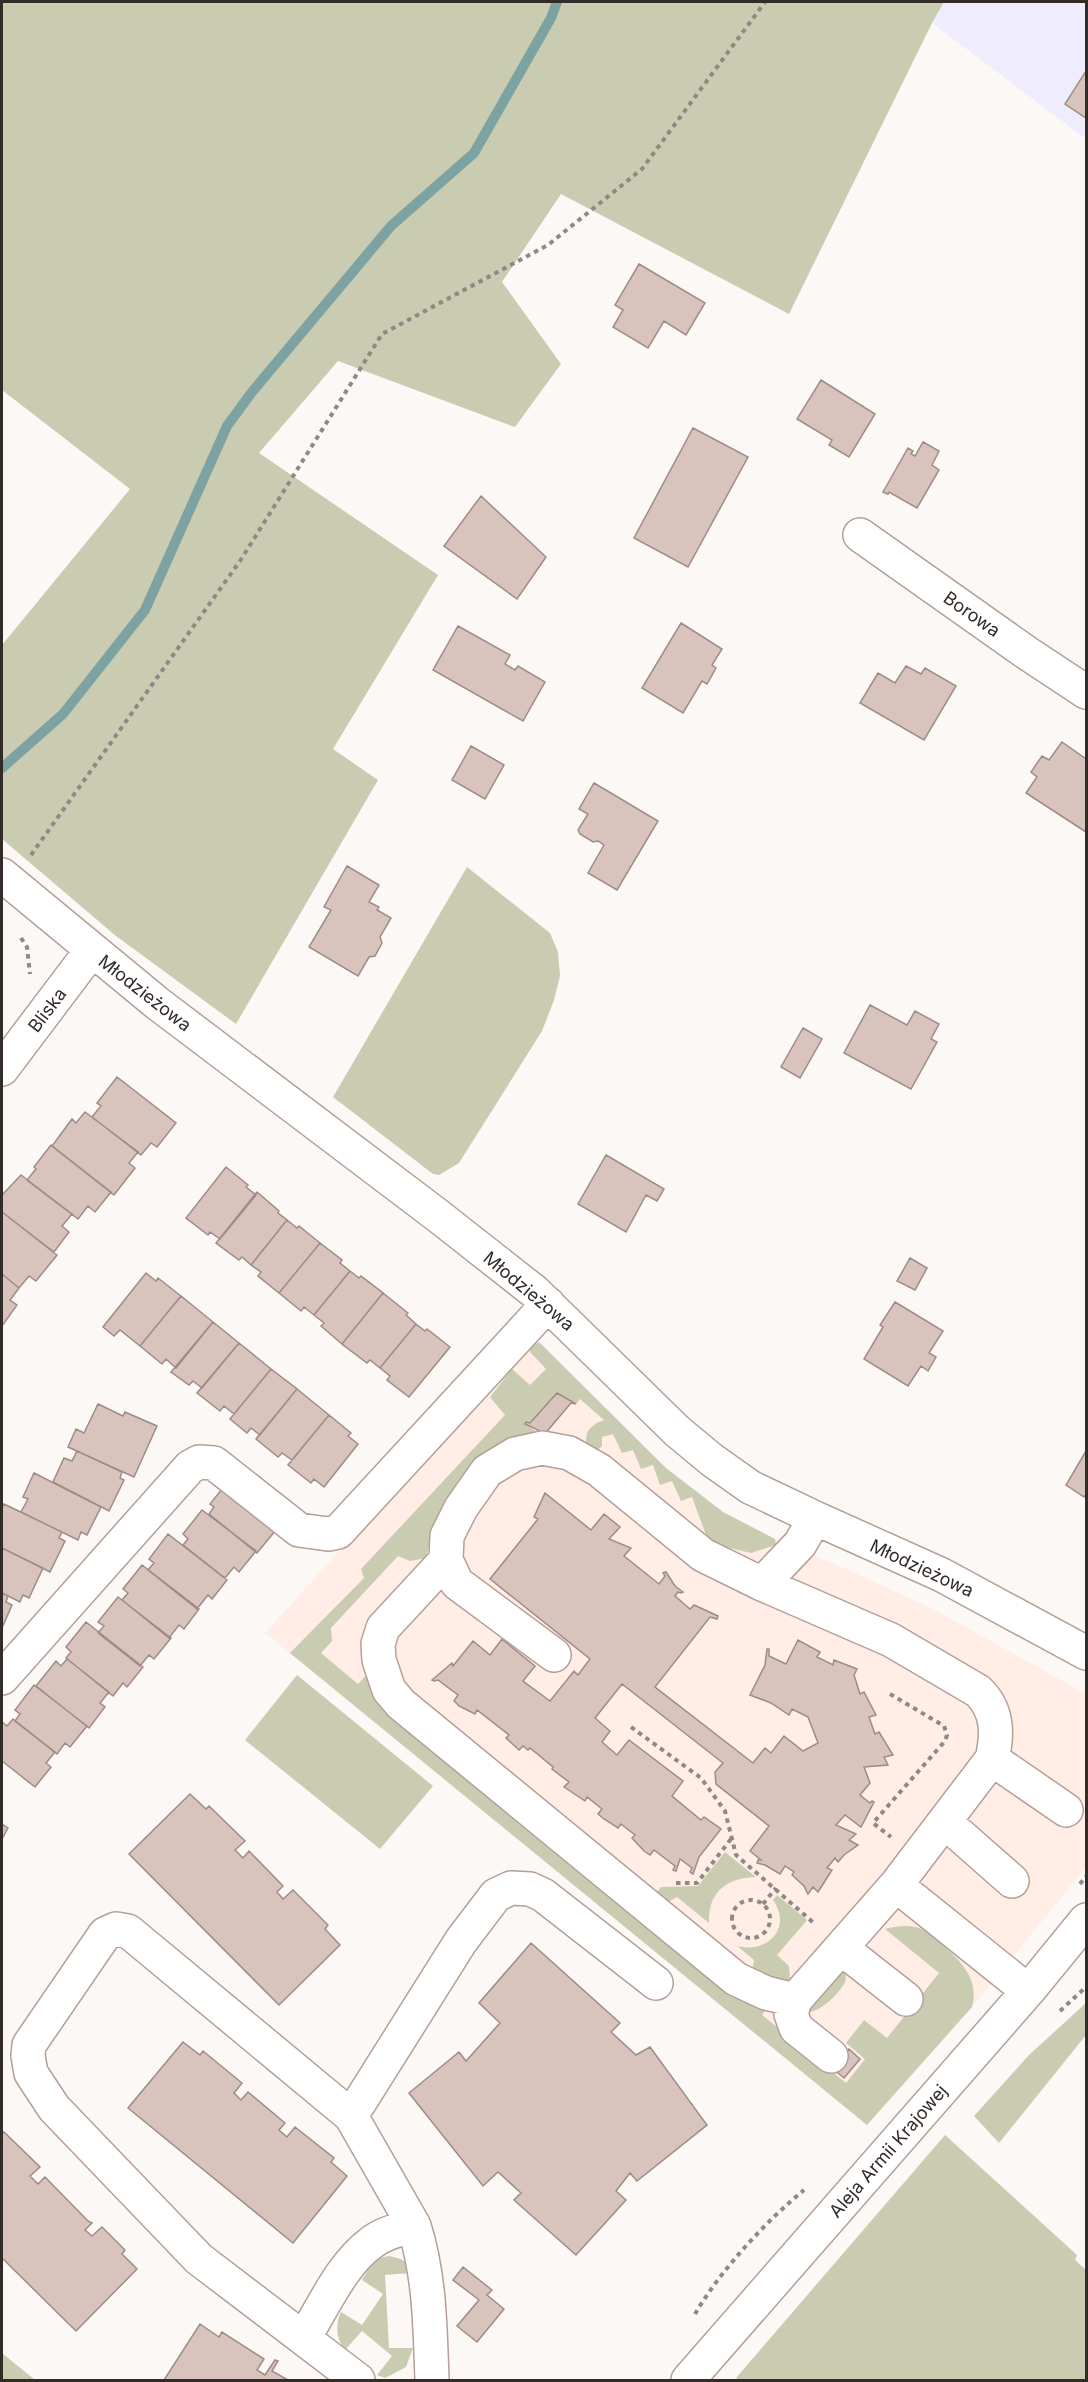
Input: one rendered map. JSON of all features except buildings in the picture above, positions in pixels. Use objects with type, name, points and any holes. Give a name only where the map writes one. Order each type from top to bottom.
[{"type":"street","name":"Borowa","points":[[860,535],[1086,692]]},
{"type":"street","name":"Młodzieżowa","points":[[6,880],[157,1003],[437,1215],[548,1304],[677,1431],[712,1460],[750,1486],[814,1518],[942,1575],[1086,1653]]},
{"type":"street","name":"Bliska","points":[[2,1069],[91,951]]},
{"type":"street","points":[[2,1678],[189,1467],[199,1462],[214,1463],[299,1530],[328,1534],[338,1532],[548,1304]]},
{"type":"street","points":[[554,1655],[458,1583],[446,1560],[447,1536],[460,1508],[487,1471],[515,1454],[542,1448],[569,1453],[599,1470],[703,1555],[762,1584],[891,1640],[978,1691],[988,1701],[997,1740],[992,1759],[896,1885],[795,2000],[791,2014],[796,2028],[831,2056]]},
{"type":"street","points":[[762,1584],[800,1544],[814,1518]]},
{"type":"street","points":[[446,1560],[383,1628],[378,1644],[379,1660],[389,1690],[401,1704],[736,1979],[766,1993],[795,2000]]},
{"type":"street","points":[[992,1759],[1065,1810]]},
{"type":"street","points":[[945,1822],[1012,1881]]},
{"type":"street","points":[[896,1885],[1028,1991]]},
{"type":"street","points":[[351,2116],[461,1941],[496,1895],[511,1888],[531,1889],[543,1896],[656,1983]]},
{"type":"street","name":"Aleja Armii Krajowej","points":[[688,2380],[1028,1991],[1086,1920]]},
{"type":"street","points":[[358,2380],[199,2259],[54,2108],[31,2073],[29,2045],[105,1934],[116,1929],[128,1931],[351,2116],[414,2226],[422,2251],[428,2281],[432,2380]]},
{"type":"street","points":[[841,1948],[906,1999]]},
{"type":"street","points":[[304,2338],[353,2259],[372,2242],[390,2232],[414,2226]]},
{"type":"path","points":[[6,880],[240,561],[382,334],[548,245],[642,169],[765,2]]},
{"type":"path","points":[[17,933],[27,947],[30,973],[27,982]]},
{"type":"path","points":[[890,1694],[944,1726],[947,1735],[945,1741],[873,1823],[918,1857]]},
{"type":"path","points":[[632,1727],[701,1778],[725,1811],[736,1855]]},
{"type":"path","points":[[669,1884],[698,1883],[732,1838]]},
{"type":"path","points":[[725,1847],[776,1888],[841,1948]]},
{"type":"path","points":[[763,1904],[776,1888]]},
{"type":"path","points":[[751,1900],[763,1904],[770,1912],[771,1921],[763,1935],[747,1939],[740,1935],[732,1922],[736,1906],[743,1901],[751,1900]]},
{"type":"shaded area","points":[[944,2],[1086,2],[1086,139],[932,23]]},
{"type":"shaded area","points":[[534,1337],[666,1468],[723,1512],[775,1539],[935,1610],[1086,1694],[1086,1867],[972,2007],[867,2125],[265,1633]]},
{"type":"green space","points":[[2,2],[944,2],[789,314],[561,194],[502,282],[561,364],[515,427],[338,361],[259,453],[438,575],[333,749],[378,780],[236,1024],[116,936],[2,839],[2,645],[130,489],[2,390]]},
{"type":"green space","points":[[467,867],[550,933],[558,952],[560,976],[542,1031],[459,1163],[439,1175],[433,1174],[333,1097]]},
{"type":"green space","points":[[539,1342],[666,1468],[723,1512],[775,1539],[776,1545],[751,1553],[709,1543],[692,1497],[681,1501],[672,1481],[660,1485],[653,1465],[641,1469],[633,1450],[622,1453],[613,1434],[602,1437],[602,1446],[596,1451],[587,1446],[586,1437],[589,1429],[604,1420],[580,1399],[576,1404],[557,1393],[530,1423],[525,1424],[543,1436],[432,1533],[426,1558],[410,1561],[398,1556],[331,1628],[332,1641],[321,1653],[358,1684],[369,1672],[770,2005],[762,2015],[846,2083],[865,2059],[846,2043],[864,2020],[887,2038],[939,1973],[885,1929],[913,1926],[932,1936],[967,1971],[973,1988],[972,2007],[867,2125],[290,1653],[364,1578],[361,1569],[505,1415],[490,1397],[512,1369],[530,1385],[546,1369],[530,1352],[530,1348]]},
{"type":"green space","points":[[297,1675],[433,1786],[380,1849],[245,1740]]},
{"type":"green space","points":[[725,1852],[756,1877],[736,1880],[721,1889],[712,1903],[709,1923],[677,1897],[668,1902],[653,1897],[661,1887],[698,1886]]},
{"type":"green space","points":[[777,1895],[807,1920],[777,1955],[789,1966],[790,1979],[783,1982],[752,1971],[754,1960],[737,1946],[758,1946],[774,1936],[780,1920],[773,1900]]},
{"type":"green space","points":[[842,1967],[846,1980],[838,1992],[822,2007],[806,2012]]},
{"type":"green space","points":[[1086,2003],[1086,2035],[999,2143],[974,2116],[1029,2055]]},
{"type":"green space","points":[[945,2135],[1077,2255],[1075,2260],[1086,2270],[1086,2380],[738,2380],[736,2378]]},
{"type":"green space","points":[[389,2256],[404,2261],[410,2273],[385,2275],[389,2348],[413,2348],[406,2367],[385,2378],[377,2375],[392,2356],[362,2331],[345,2350],[338,2337],[337,2327],[341,2312],[362,2325],[383,2294],[362,2280],[376,2261]]},
{"type":"green space","points":[[2,2353],[35,2380],[2,2380]]},
{"type":"waterway","points":[[2,768],[63,714],[145,610],[227,426],[252,392],[391,226],[474,153],[551,18],[557,2]]}]
